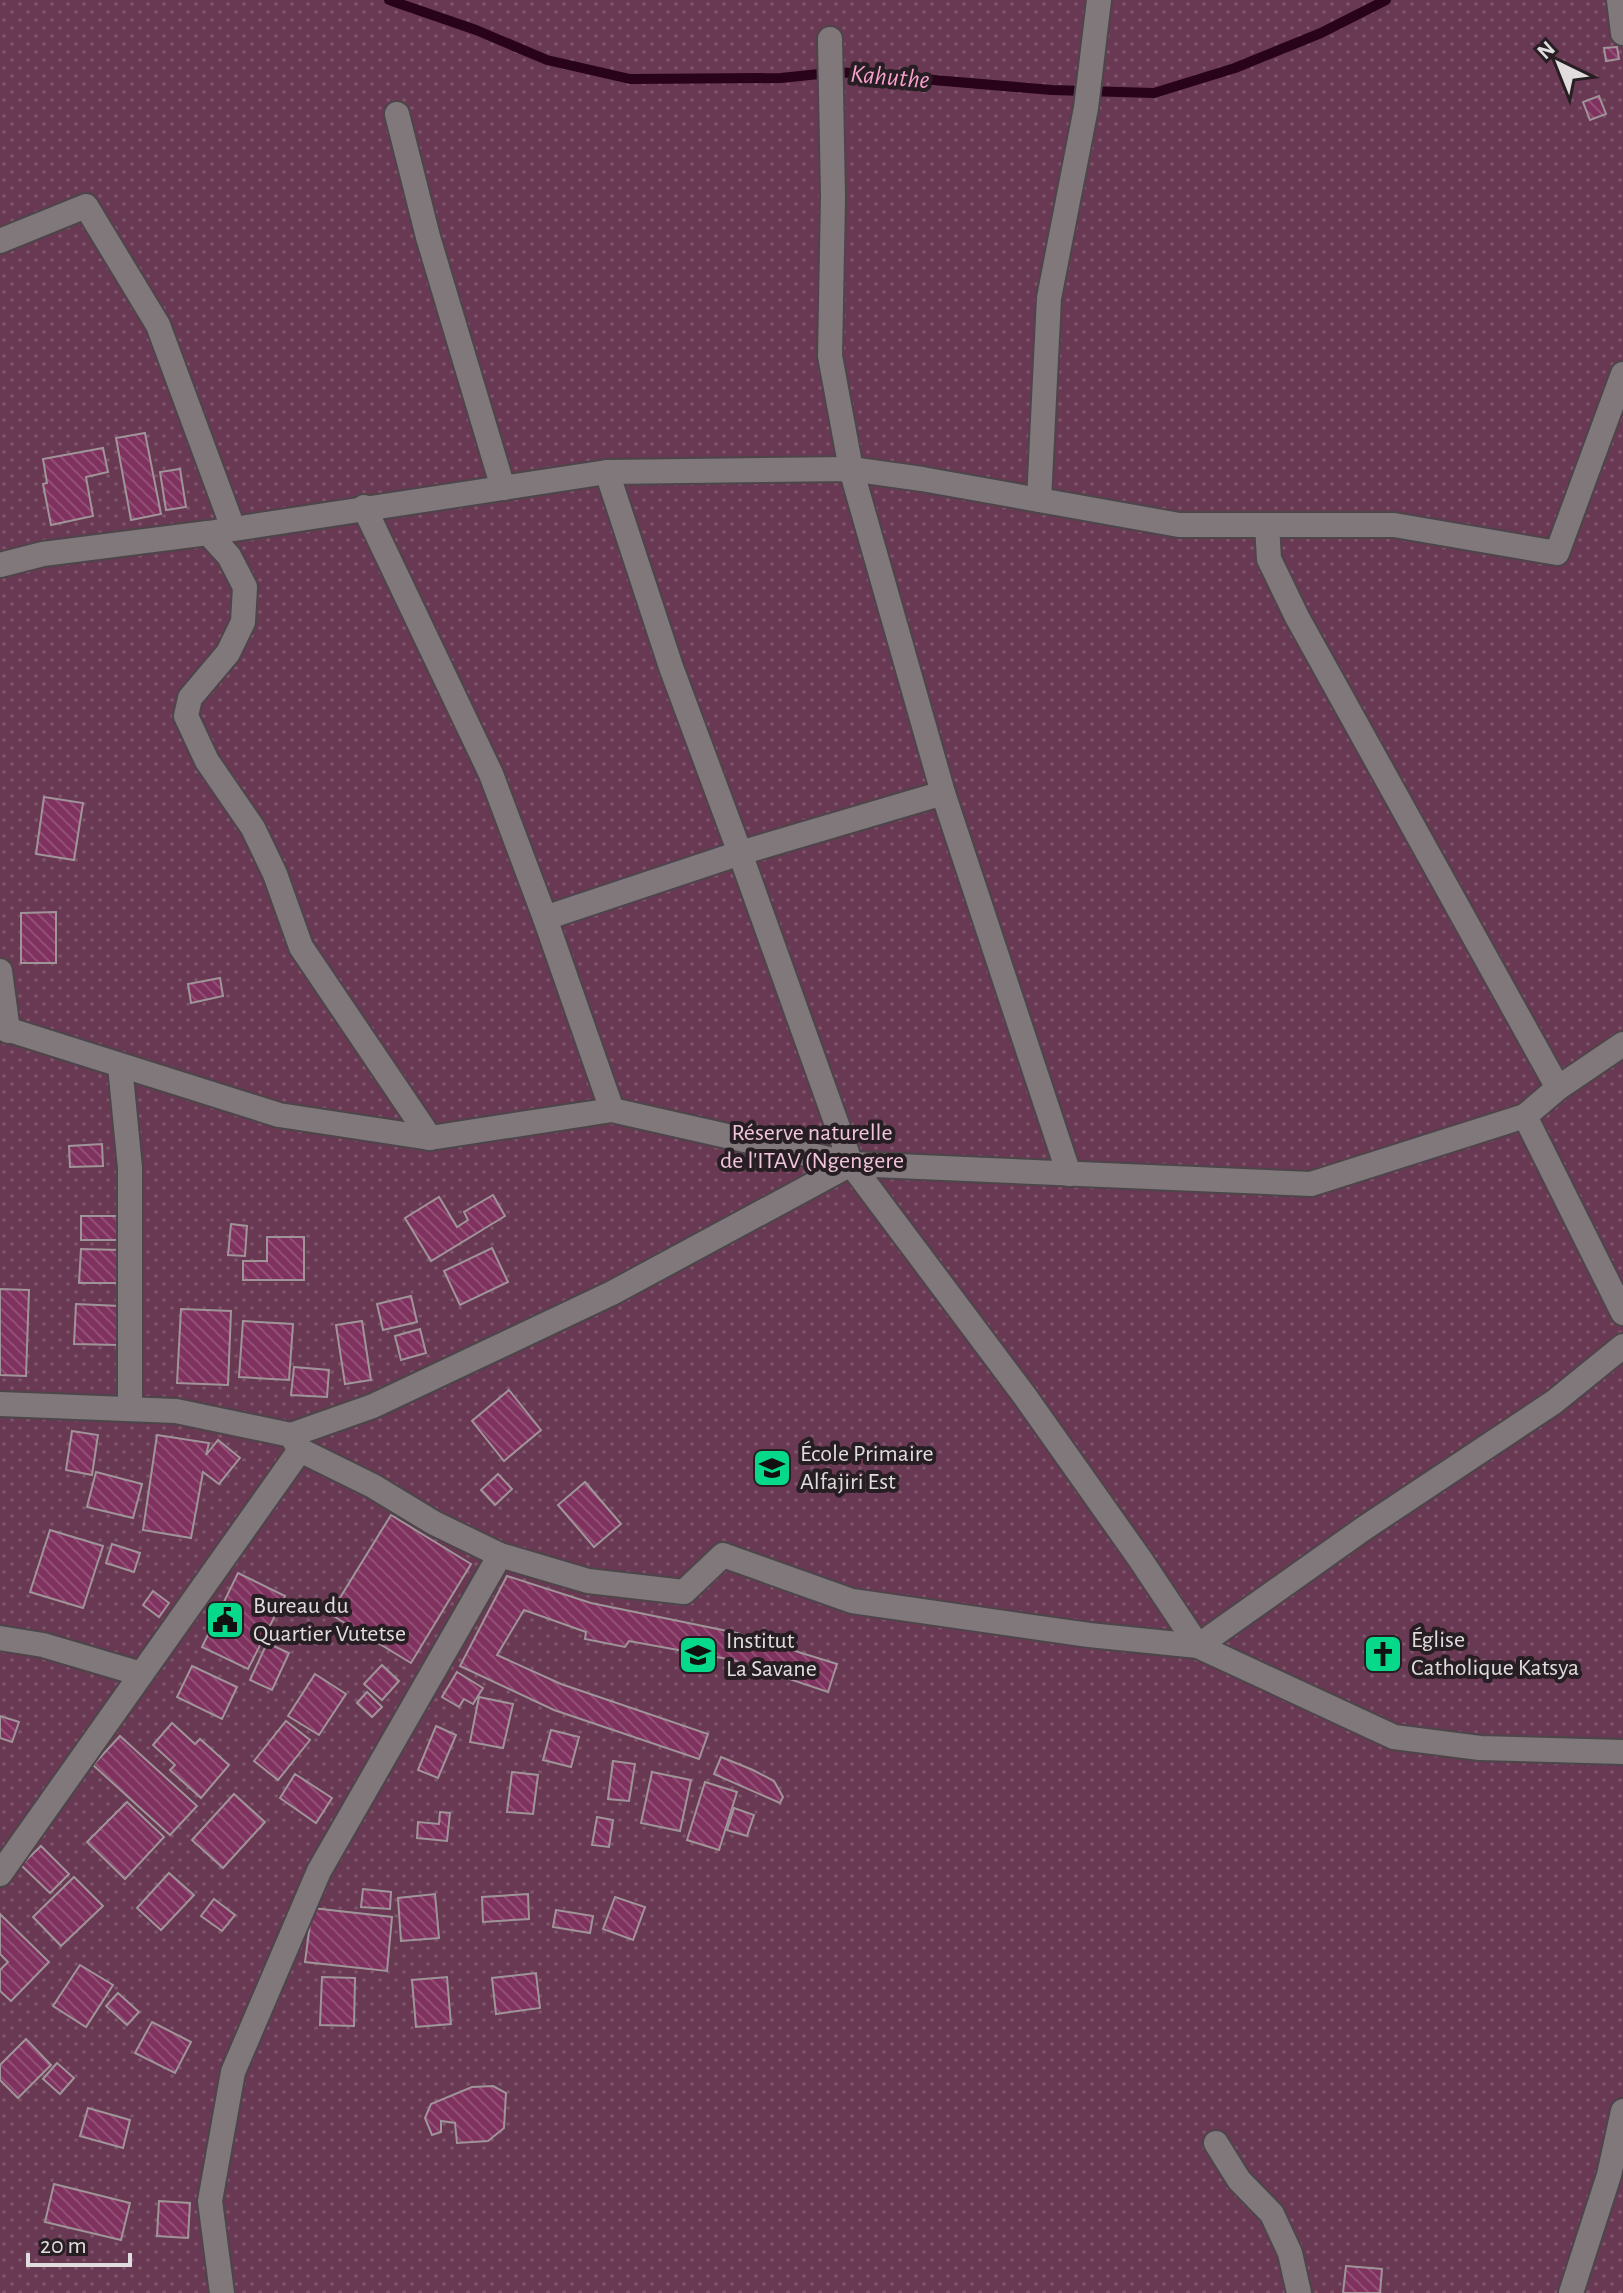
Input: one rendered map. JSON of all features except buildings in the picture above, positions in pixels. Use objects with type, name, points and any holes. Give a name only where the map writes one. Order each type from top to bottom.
[{"type":"street","points":[[1039,500],[1049,298],[1086,108],[1099,0]]},
{"type":"street","points":[[1619,0],[1623,33]]},
{"type":"street","points":[[830,39],[833,211],[830,356],[851,469],[943,793],[1069,1174]]},
{"type":"street","points":[[397,114],[428,237],[503,488]]},
{"type":"street","points":[[0,241],[86,206],[158,325],[233,528]]},
{"type":"street","points":[[0,565],[43,554],[208,533],[607,472],[851,469],[1179,525],[1394,525],[1557,553],[1623,374]]},
{"type":"street","points":[[607,472],[671,667],[851,1164],[1024,1395],[1198,1646]]},
{"type":"street","points":[[364,507],[491,774],[612,1110]]},
{"type":"street","points":[[1267,525],[1269,559],[1297,617],[1558,1088]]},
{"type":"street","points":[[208,533],[229,556],[245,587],[243,622],[228,653],[190,698],[186,716],[207,761],[253,828],[275,874],[301,947],[430,1138]]},
{"type":"street","points":[[545,918],[740,853],[943,793]]},
{"type":"street","points":[[0,971],[4,1029],[279,1115],[430,1138],[612,1110],[851,1164],[1069,1174],[1311,1184],[1525,1116],[1558,1088],[1623,1044]]},
{"type":"street","points":[[120,1066],[130,1168],[130,1409]]},
{"type":"street","points":[[1525,1116],[1623,1313]]},
{"type":"street","points":[[0,1874],[141,1674],[295,1442],[612,1293],[851,1164]]},
{"type":"street","points":[[1198,1646],[1363,1529],[1554,1402],[1623,1346]]},
{"type":"street","points":[[0,1404],[176,1411],[295,1442],[434,1523],[500,1555],[588,1581],[684,1592],[723,1555],[852,1601],[1089,1635],[1198,1646],[1394,1737],[1480,1748],[1623,1752]]},
{"type":"street","points":[[222,2293],[210,2201],[233,2072],[319,1871],[500,1555]]},
{"type":"street","points":[[0,1638],[43,1645],[141,1674]]},
{"type":"street","points":[[1571,2293],[1609,2175],[1623,2111]]},
{"type":"street","points":[[1216,2143],[1239,2180],[1272,2214],[1290,2253],[1299,2293]]},
{"type":"green space","name":"Réserve naturelle de l'ITAV (Ngengere","points":[[0,0],[1623,0],[1623,2293],[0,2293]]},
{"type":"waterway","name":"Kahuthe","points":[[389,0],[476,30],[547,60],[630,79],[781,78],[838,72],[1052,90],[1154,93],[1235,68],[1321,33],[1386,0]]},
{"type":"place","name":"École Primaire Alfajiri Est","points":[[772,1468]]},
{"type":"place","name":"Bureau du Quartier Vutetse","points":[[225,1620]]},
{"type":"place","name":"Église Catholique Katsya","points":[[1383,1654]]},
{"type":"place","name":"Institut La Savane","points":[[698,1655]]}]
